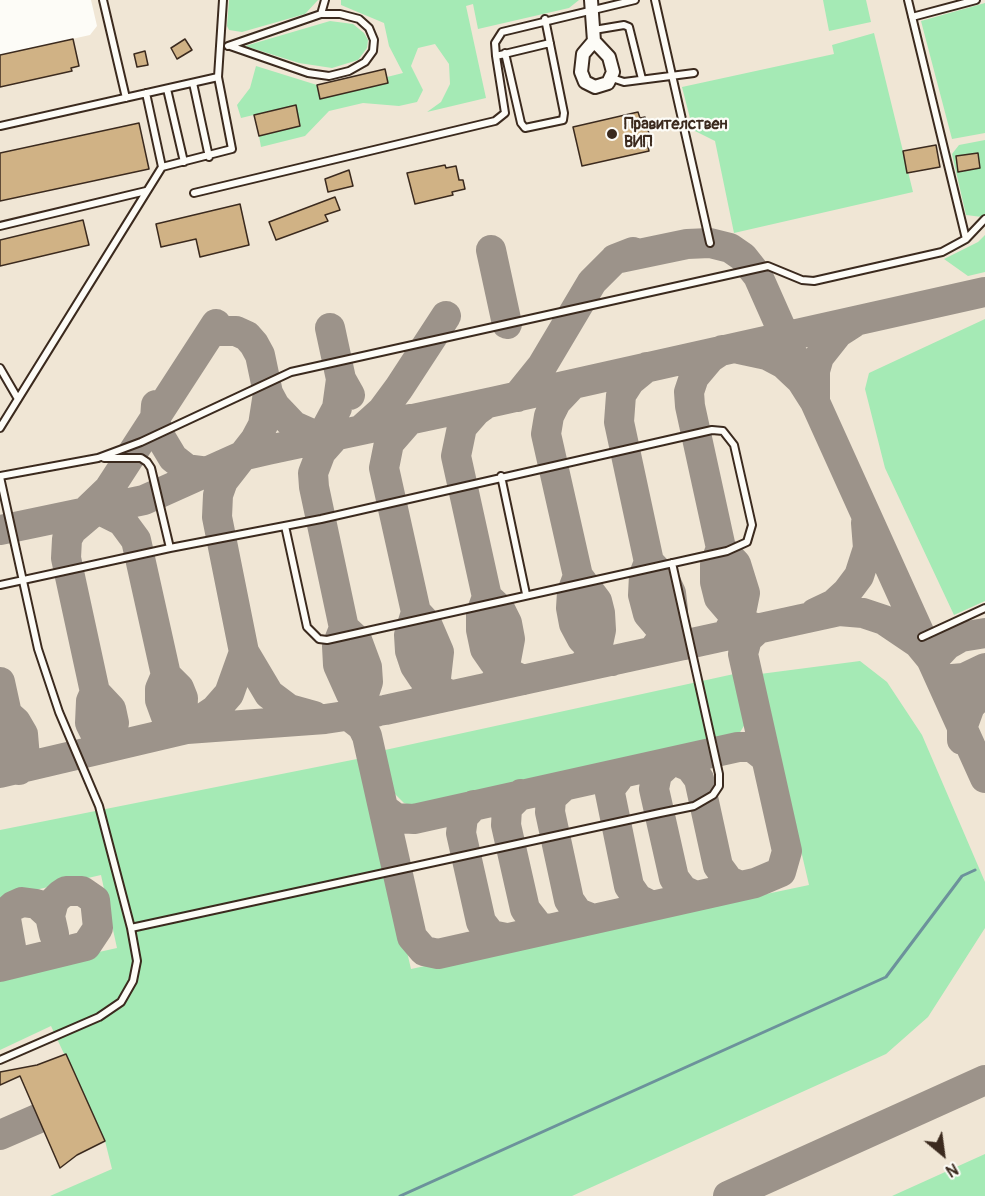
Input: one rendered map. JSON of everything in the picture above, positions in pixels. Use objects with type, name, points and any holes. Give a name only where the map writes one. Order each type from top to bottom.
[{"type":"street","points":[[592,5],[594,35],[581,62],[582,78],[589,86],[595,87],[608,83],[612,78],[612,65],[594,35]]},
{"type":"lane","points":[[104,0],[126,98]]},
{"type":"lane","points":[[0,428],[162,167],[228,152],[232,148],[233,143],[218,77],[223,0]]},
{"type":"lane","points":[[321,14],[325,0]]},
{"type":"lane","points":[[194,193],[495,122],[505,113],[506,106],[495,44],[502,32],[592,5],[635,0]]},
{"type":"lane","points":[[655,0],[710,243]]},
{"type":"lane","points":[[908,0],[966,239]]},
{"type":"lane","points":[[912,17],[976,0]]},
{"type":"lane","points":[[220,45],[230,46],[308,74],[329,76],[349,71],[364,62],[373,51],[374,40],[369,28],[359,19],[340,14],[321,14],[256,34],[230,46]]},
{"type":"lane","points":[[505,53],[525,128],[558,123],[563,120],[564,113],[545,20]]},
{"type":"lane","points":[[594,35],[624,25],[629,27],[642,79]]},
{"type":"lane","points":[[496,56],[550,43]]},
{"type":"lane","points":[[612,78],[624,82],[694,73]]},
{"type":"lane","points":[[0,126],[218,77]]},
{"type":"lane","points":[[193,83],[209,157]]},
{"type":"lane","points":[[167,89],[184,162]]},
{"type":"lane","points":[[146,93],[162,167]]},
{"type":"lane","points":[[0,226],[146,191]]},
{"type":"lane","points":[[98,458],[141,442],[291,372],[761,267],[779,268],[802,280],[814,281],[942,252],[966,239],[985,219]]},
{"type":"lane","points":[[0,368],[18,399]]},
{"type":"lane","points":[[0,585],[285,526],[705,431],[723,431],[734,446],[753,525],[751,535],[739,547],[327,640],[318,639],[312,634],[304,618],[285,526]]},
{"type":"lane","points":[[0,1060],[99,1017],[121,1002],[133,981],[137,961],[131,928],[99,806],[48,681],[0,477],[98,458],[130,457],[147,462],[170,548]]},
{"type":"lane","points":[[501,476],[526,594]]},
{"type":"lane","points":[[131,928],[683,808],[713,795],[718,786],[719,774],[672,562]]},
{"type":"lane","points":[[921,637],[985,608]]},
{"type":"shaded area","points":[[91,0],[985,0],[985,1196],[0,1196],[0,55],[90,35],[97,26]]},
{"type":"green space","points":[[229,0],[318,0],[305,14],[242,32],[229,30],[227,26]]},
{"type":"green space","points":[[341,0],[579,0],[569,8],[478,29],[473,4],[466,6],[486,98],[427,112],[441,102],[450,84],[449,64],[435,44],[418,48],[411,66],[423,90],[417,102],[399,106],[363,103],[329,111],[305,136],[261,147],[259,136],[300,126],[295,105],[241,118],[237,105],[250,88],[256,66],[317,85],[320,98],[388,83],[387,77],[403,73],[389,46],[384,23],[341,5]]},
{"type":"green space","points":[[823,0],[866,0],[871,22],[829,31]]},
{"type":"green space","points":[[985,3],[985,133],[952,139],[921,21]]},
{"type":"green space","points":[[330,21],[353,24],[364,33],[368,40],[367,48],[358,60],[332,68],[299,63],[245,46]]},
{"type":"green space","points":[[874,33],[913,192],[734,233],[715,141],[693,130],[682,87],[834,54],[832,45]]},
{"type":"green space","points":[[985,140],[985,214],[982,217],[966,215],[952,154],[959,145]]},
{"type":"green space","points":[[985,235],[985,272],[968,276],[944,259],[978,242]]},
{"type":"green space","points":[[985,319],[985,601],[954,615],[885,468],[865,389],[869,373]]},
{"type":"green space","points":[[860,661],[887,682],[922,735],[985,882],[985,928],[928,1017],[886,1054],[572,1196],[50,1196],[112,1169],[105,1141],[51,1026],[0,1050],[0,974],[117,948],[101,875],[0,898],[0,830],[362,758],[411,969],[809,885],[760,674]]},
{"type":"green space","points":[[734,674],[742,680],[748,702],[748,719],[739,734],[723,743],[431,807],[416,807],[404,803],[392,791],[385,750]]},
{"type":"green space","points":[[985,1154],[985,1196],[892,1196]]},
{"type":"building","points":[[73,39],[79,66],[71,68],[72,71],[0,87],[0,55]]},
{"type":"building","points":[[185,39],[192,50],[177,59],[171,48]]},
{"type":"building","points":[[145,51],[148,65],[137,67],[134,54]]},
{"type":"building","points":[[385,69],[388,83],[320,99],[317,85]]},
{"type":"building","points":[[296,105],[300,126],[259,136],[254,115]]},
{"type":"building","name":"Правителствен ВИП","points":[[638,112],[640,118],[645,117],[651,142],[647,143],[649,151],[582,166],[573,127]]},
{"type":"building","points":[[139,123],[149,169],[0,201],[0,153]]},
{"type":"building","points":[[936,145],[940,167],[907,173],[903,151]]},
{"type":"building","points":[[978,153],[980,168],[958,172],[956,156]]},
{"type":"building","points":[[445,165],[446,168],[456,166],[459,180],[463,180],[465,189],[452,192],[453,195],[415,204],[407,173]]},
{"type":"building","points":[[349,170],[353,186],[328,192],[325,179]]},
{"type":"building","points":[[335,197],[340,210],[325,215],[328,221],[276,240],[269,222]]},
{"type":"building","points":[[240,204],[249,245],[200,257],[196,239],[161,247],[156,224]]},
{"type":"building","points":[[83,220],[89,245],[0,266],[0,240]]},
{"type":"building","points":[[66,1054],[105,1141],[77,1155],[60,1168],[20,1076],[0,1085],[0,1072],[37,1065]]},
{"type":"waterway","points":[[400,1196],[886,977],[962,876],[975,870]]},
{"type":"taxiway","points":[[615,259],[687,244],[710,243],[730,248],[743,257],[758,276],[793,355]]},
{"type":"taxiway","points":[[491,250],[507,324]]},
{"type":"taxiway","points":[[517,397],[542,366],[592,282],[615,259],[633,252]]},
{"type":"taxiway","points":[[0,530],[144,500],[242,456],[985,292]]},
{"type":"taxiway","points":[[362,429],[382,411],[446,316]]},
{"type":"taxiway","points":[[82,515],[109,489],[216,324]]},
{"type":"taxiway","points":[[815,402],[815,371],[819,357],[838,333],[852,324]]},
{"type":"taxiway","points":[[330,328],[341,379],[350,395]]},
{"type":"taxiway","points":[[212,331],[236,331],[247,336],[260,355],[268,393],[263,425],[255,440],[223,481],[218,495],[217,517],[244,652],[269,694],[289,709],[314,716]]},
{"type":"taxiway","points":[[739,349],[767,355],[784,364],[801,380],[815,402],[985,778]]},
{"type":"taxiway","points":[[722,350],[710,358],[694,377],[689,392],[690,406],[721,548],[715,564],[715,582],[719,598],[737,619],[756,629]]},
{"type":"taxiway","points":[[647,367],[630,381],[621,395],[619,422],[649,562],[644,575],[643,595],[648,614],[666,635],[684,645]]},
{"type":"taxiway","points":[[268,393],[275,406],[294,426],[321,438],[337,408],[341,379]]},
{"type":"taxiway","points":[[573,384],[556,402],[549,416],[546,434],[578,576],[572,592],[571,608],[574,624],[582,639],[594,651],[612,661]]},
{"type":"taxiway","points":[[487,403],[476,411],[462,427],[456,456],[487,597],[481,613],[481,630],[485,649],[504,671],[523,680]]},
{"type":"taxiway","points":[[156,405],[155,419],[158,433],[173,458],[187,469],[210,472]]},
{"type":"taxiway","points":[[410,419],[389,443],[384,468],[416,612],[409,635],[410,651],[415,666],[423,678],[450,696]]},
{"type":"taxiway","points":[[337,434],[321,452],[313,473],[344,628],[337,646],[338,665],[351,694],[376,712]]},
{"type":"taxiway","points":[[102,511],[122,521],[136,540],[166,675],[179,688],[183,698],[182,723],[177,731],[168,722],[160,700],[160,689],[166,675]]},
{"type":"taxiway","points":[[92,513],[72,530],[67,539],[66,558],[95,692],[111,709],[114,723],[107,747],[97,737],[90,723],[91,701],[95,692]]},
{"type":"taxiway","points":[[815,613],[834,604],[859,576],[868,548],[866,523]]},
{"type":"taxiway","points":[[721,548],[736,564],[745,593],[742,608],[727,634]]},
{"type":"taxiway","points":[[649,562],[664,578],[671,593],[673,610],[670,628],[655,648]]},
{"type":"taxiway","points":[[578,576],[597,601],[600,613],[601,630],[598,644],[585,663]]},
{"type":"taxiway","points":[[487,597],[500,609],[507,623],[510,639],[504,671],[493,684]]},
{"type":"taxiway","points":[[0,773],[187,729],[325,719],[385,710],[839,611],[863,613],[884,620],[918,643],[932,660]]},
{"type":"taxiway","points":[[416,612],[427,624],[439,652],[436,678],[422,700]]},
{"type":"taxiway","points":[[344,628],[357,640],[367,667],[368,682],[364,694],[351,715]]},
{"type":"taxiway","points":[[349,716],[362,726],[367,736],[412,937],[424,951],[438,954],[755,883],[781,872],[787,851],[743,654],[747,639],[759,628]]},
{"type":"taxiway","points":[[932,661],[947,645],[961,637],[985,633]]},
{"type":"taxiway","points":[[187,729],[215,710],[229,694],[244,652]]},
{"type":"taxiway","points":[[941,680],[964,678],[985,668]]},
{"type":"taxiway","points":[[0,682],[7,714],[16,722],[23,734],[25,758],[19,770],[3,750],[1,727],[7,714]]},
{"type":"taxiway","points":[[962,740],[962,728],[970,706],[985,691]]},
{"type":"taxiway","points":[[384,809],[396,818],[414,819],[738,747],[752,747],[766,758]]},
{"type":"taxiway","points":[[676,761],[690,767],[699,779],[718,866],[729,881],[741,886]]},
{"type":"taxiway","points":[[670,762],[657,774],[654,789],[674,878],[683,890],[696,896]]},
{"type":"taxiway","points":[[622,773],[612,786],[610,793],[629,886],[638,899],[652,906]]},
{"type":"taxiway","points":[[564,786],[551,798],[550,812],[569,900],[578,913],[593,919]]},
{"type":"taxiway","points":[[521,794],[507,808],[506,825],[525,909],[539,927],[549,929]]},
{"type":"taxiway","points":[[474,805],[463,817],[461,833],[481,922],[491,935],[506,938]]},
{"type":"taxiway","points":[[0,967],[86,946],[98,928],[95,900],[82,891],[66,891],[60,895],[54,901],[50,916]]},
{"type":"taxiway","points":[[0,966],[11,947],[5,913],[13,906],[22,902],[37,904],[50,916],[54,934]]},
{"type":"taxiway","points":[[728,1196],[985,1080]]},
{"type":"taxiway","points":[[0,1135],[37,1119]]},
{"type":"place","name":"Правителствен ВИП","points":[[612,134]]}]
